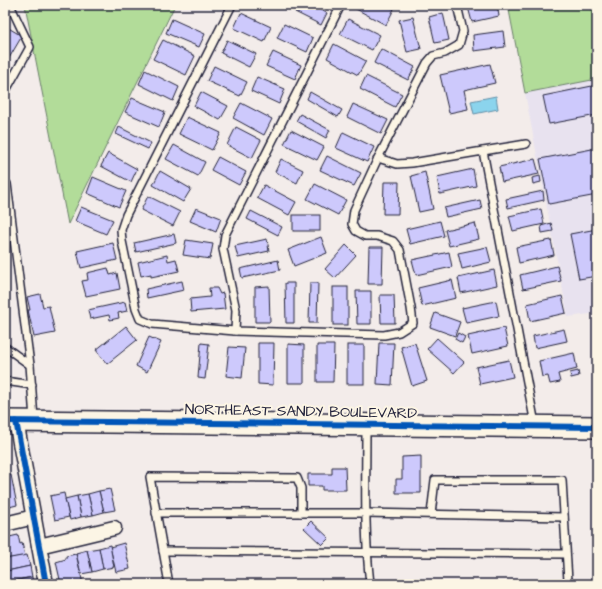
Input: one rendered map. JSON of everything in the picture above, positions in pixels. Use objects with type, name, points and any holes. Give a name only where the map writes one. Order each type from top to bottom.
[{"type":"main road","name":"NORTHEAST SANDY BOULEVARD","points":[[19,421],[597,427]]},
{"type":"street","points":[[19,421],[46,584]]},
{"type":"street","points":[[5,524],[34,517]]},
{"type":"street","points":[[39,546],[114,528]]},
{"type":"lane","points":[[232,5],[126,215],[121,230],[136,309],[140,319],[152,324],[234,331],[384,335],[399,332],[413,322],[412,308],[400,250],[393,241],[377,236],[365,236],[356,231],[352,224],[354,210],[378,158],[427,62],[433,56],[445,53],[459,45],[463,31],[457,5]]},
{"type":"lane","points":[[234,331],[236,310],[224,249],[225,235],[341,5]]},
{"type":"lane","points":[[5,92],[30,47],[7,6]]},
{"type":"lane","points":[[378,158],[397,164],[412,164],[526,144]]},
{"type":"lane","points":[[483,151],[535,426]]},
{"type":"lane","points":[[7,184],[32,385],[19,421]]},
{"type":"lane","points":[[5,347],[30,365]]},
{"type":"lane","points":[[5,381],[32,385]]},
{"type":"lane","points":[[366,424],[365,513],[366,552],[370,584]]},
{"type":"lane","points":[[169,584],[150,477],[297,478],[301,488],[301,513]]},
{"type":"lane","points":[[431,514],[435,480],[562,480],[568,581],[566,584]]},
{"type":"lane","points":[[156,513],[365,513],[564,516]]},
{"type":"lane","points":[[163,551],[566,554]]},
{"type":"shaded area","points":[[597,79],[597,313],[568,317],[525,93]]},
{"type":"green space","points":[[25,5],[175,5],[68,224]]},
{"type":"green space","points":[[508,5],[597,5],[597,79],[525,93]]},
{"type":"water","points":[[496,96],[498,109],[474,114],[471,101]]},
{"type":"building","points":[[298,5],[310,5],[327,13],[321,25],[295,12]]},
{"type":"building","points":[[358,5],[386,5],[394,9],[386,25],[356,9]]},
{"type":"building","points":[[476,5],[497,5],[499,16],[472,22],[468,7]]},
{"type":"building","points":[[241,13],[271,27],[264,42],[234,28]]},
{"type":"building","points":[[443,13],[449,40],[435,43],[429,17]]},
{"type":"building","points":[[413,17],[421,49],[407,52],[399,20]]},
{"type":"building","points":[[172,19],[205,34],[199,47],[166,33]]},
{"type":"building","points":[[348,19],[380,35],[372,50],[340,34]]},
{"type":"building","points":[[284,24],[313,38],[307,52],[277,38]]},
{"type":"building","points":[[5,26],[22,36],[5,65]]},
{"type":"building","points":[[503,31],[505,47],[474,51],[473,35]]},
{"type":"building","points":[[163,40],[195,56],[186,75],[153,59]]},
{"type":"building","points":[[227,40],[256,54],[249,67],[221,53]]},
{"type":"building","points":[[334,44],[366,61],[358,75],[327,58]]},
{"type":"building","points":[[381,49],[415,67],[408,80],[374,63]]},
{"type":"building","points":[[273,52],[301,65],[295,79],[266,66]]},
{"type":"building","points":[[490,64],[495,83],[464,90],[468,109],[449,113],[440,75]]},
{"type":"building","points":[[214,66],[247,82],[240,96],[207,81]]},
{"type":"building","points":[[145,70],[179,87],[173,101],[139,84]]},
{"type":"building","points":[[366,76],[402,94],[395,107],[360,89]]},
{"type":"building","points":[[257,77],[285,89],[279,104],[251,91]]},
{"type":"building","points":[[597,85],[597,115],[549,124],[543,96]]},
{"type":"building","points":[[201,92],[228,106],[220,120],[194,106]]},
{"type":"building","points":[[310,92],[342,110],[338,117],[307,99]]},
{"type":"building","points":[[132,98],[165,112],[159,127],[125,112]]},
{"type":"building","points":[[241,103],[272,119],[264,135],[233,118]]},
{"type":"building","points":[[353,104],[388,120],[381,134],[347,117]]},
{"type":"building","points":[[300,114],[330,130],[326,138],[296,121]]},
{"type":"building","points":[[187,117],[221,133],[212,150],[179,134]]},
{"type":"building","points":[[119,127],[151,143],[148,149],[116,134]]},
{"type":"building","points":[[236,127],[261,140],[252,158],[227,145]]},
{"type":"building","points":[[291,130],[324,147],[317,160],[284,144]]},
{"type":"building","points":[[343,132],[374,147],[367,162],[336,148]]},
{"type":"building","points":[[174,145],[205,162],[198,176],[166,159]]},
{"type":"building","points":[[597,148],[597,195],[549,204],[540,159]]},
{"type":"building","points":[[108,153],[137,169],[131,182],[101,166]]},
{"type":"building","points":[[327,156],[361,173],[354,186],[320,170]]},
{"type":"building","points":[[218,157],[246,172],[239,185],[211,170]]},
{"type":"building","points":[[281,159],[303,170],[297,183],[275,172]]},
{"type":"building","points":[[535,159],[539,174],[502,182],[499,167]]},
{"type":"building","points":[[473,169],[476,186],[440,194],[437,177]]},
{"type":"building","points":[[160,171],[191,189],[183,202],[153,185]]},
{"type":"building","points":[[425,172],[433,209],[419,212],[411,176]]},
{"type":"building","points":[[540,176],[541,182],[533,184],[532,178]]},
{"type":"building","points":[[93,177],[126,191],[119,207],[87,193]]},
{"type":"building","points":[[384,182],[399,182],[398,214],[383,214]]},
{"type":"building","points":[[315,184],[346,200],[338,215],[307,199]]},
{"type":"building","points":[[264,185],[296,202],[289,215],[257,198]]},
{"type":"building","points":[[543,191],[544,200],[508,208],[506,199]]},
{"type":"building","points":[[148,196],[180,212],[173,226],[141,210]]},
{"type":"building","points":[[480,200],[482,209],[446,217],[444,208]]},
{"type":"building","points":[[81,207],[113,220],[106,234],[75,221]]},
{"type":"building","points":[[196,208],[221,218],[216,232],[190,221]]},
{"type":"building","points":[[541,209],[544,224],[513,231],[509,216]]},
{"type":"building","points":[[251,211],[282,227],[278,235],[247,219]]},
{"type":"building","points":[[293,215],[320,215],[320,231],[293,231]]},
{"type":"building","points":[[440,221],[444,236],[410,244],[406,229]]},
{"type":"building","points":[[475,223],[479,239],[449,246],[445,230]]},
{"type":"building","points":[[551,223],[553,231],[542,233],[541,226]]},
{"type":"building","points":[[597,229],[597,276],[579,279],[570,234]]},
{"type":"building","points":[[174,234],[176,243],[136,252],[134,243]]},
{"type":"building","points":[[321,237],[327,253],[294,266],[288,250]]},
{"type":"building","points":[[267,239],[269,251],[238,258],[235,246]]},
{"type":"building","points":[[186,240],[213,244],[210,259],[183,255]]},
{"type":"building","points":[[551,240],[554,255],[519,263],[516,247]]},
{"type":"building","points":[[113,243],[117,260],[81,268],[77,251]]},
{"type":"building","points":[[346,245],[356,255],[335,278],[325,269]]},
{"type":"building","points":[[369,247],[383,247],[382,284],[368,284]]},
{"type":"building","points":[[487,247],[491,262],[462,269],[458,253]]},
{"type":"building","points":[[449,252],[452,267],[416,275],[412,260]]},
{"type":"building","points":[[167,255],[168,261],[176,259],[179,271],[151,277],[151,274],[141,276],[138,262]]},
{"type":"building","points":[[278,260],[280,270],[242,278],[240,269]]},
{"type":"building","points":[[557,266],[561,281],[523,289],[520,275]]},
{"type":"building","points":[[108,268],[110,275],[117,273],[120,289],[86,296],[82,281],[88,280],[87,273]]},
{"type":"building","points":[[494,270],[497,285],[461,293],[458,278]]},
{"type":"building","points":[[452,280],[456,298],[422,306],[418,288]]},
{"type":"building","points":[[182,281],[184,290],[147,298],[146,289]]},
{"type":"building","points":[[285,283],[294,283],[294,323],[286,323]]},
{"type":"building","points":[[310,283],[318,283],[317,323],[309,323]]},
{"type":"building","points":[[269,286],[270,322],[255,322],[255,287]]},
{"type":"building","points":[[333,287],[348,287],[348,325],[333,325]]},
{"type":"building","points":[[209,288],[217,288],[220,294],[223,293],[225,309],[191,312],[190,299],[210,297]]},
{"type":"building","points":[[356,291],[371,291],[371,324],[357,324]]},
{"type":"building","points":[[40,294],[43,307],[49,306],[55,333],[34,337],[28,310],[30,310],[27,297]]},
{"type":"building","points":[[380,295],[394,295],[395,323],[381,323]]},
{"type":"building","points":[[562,296],[566,313],[530,321],[527,304]]},
{"type":"building","points":[[496,301],[499,316],[466,323],[462,308]]},
{"type":"building","points":[[125,302],[127,311],[118,313],[119,318],[110,320],[109,315],[90,319],[88,310]]},
{"type":"building","points":[[435,313],[460,322],[455,336],[430,327]]},
{"type":"building","points":[[126,326],[137,340],[107,364],[96,350]]},
{"type":"building","points":[[504,328],[508,346],[472,354],[468,336]]},
{"type":"building","points":[[564,329],[567,341],[535,348],[533,336]]},
{"type":"building","points":[[458,333],[465,337],[462,343],[455,339]]},
{"type":"building","points":[[149,337],[161,342],[147,372],[136,366]]},
{"type":"building","points":[[437,338],[464,362],[454,373],[427,349]]},
{"type":"building","points":[[201,343],[209,344],[205,379],[198,378]]},
{"type":"building","points":[[258,343],[274,343],[273,385],[258,384]]},
{"type":"building","points":[[379,343],[394,343],[392,385],[377,384]]},
{"type":"building","points":[[415,343],[427,381],[412,386],[401,347]]},
{"type":"building","points":[[288,344],[304,345],[304,383],[288,383]]},
{"type":"building","points":[[317,345],[334,345],[333,382],[317,382]]},
{"type":"building","points":[[347,345],[364,345],[364,384],[347,384]]},
{"type":"building","points":[[229,347],[245,348],[242,378],[226,376]]},
{"type":"building","points":[[574,353],[577,369],[558,374],[560,382],[550,384],[548,376],[542,377],[539,361]]},
{"type":"building","points":[[509,360],[513,377],[480,384],[476,367]]},
{"type":"building","points":[[578,371],[579,376],[571,378],[570,373]]},
{"type":"building","points":[[421,456],[421,493],[396,493],[396,479],[402,479],[402,457]]},
{"type":"building","points":[[332,467],[345,467],[346,490],[322,490],[322,486],[308,486],[308,474],[332,474]]},
{"type":"building","points":[[11,475],[17,505],[5,508],[5,476]]},
{"type":"building","points":[[110,489],[115,510],[104,512],[99,491]]},
{"type":"building","points":[[99,491],[104,512],[93,515],[88,494]]},
{"type":"building","points":[[64,493],[69,517],[55,520],[50,496]]},
{"type":"building","points":[[88,494],[93,515],[81,517],[77,496]]},
{"type":"building","points":[[77,496],[81,517],[70,520],[65,499]]},
{"type":"building","points":[[311,521],[329,538],[322,545],[304,528]]},
{"type":"building","points":[[18,535],[20,544],[22,543],[25,556],[5,559],[5,538]]},
{"type":"building","points":[[124,543],[130,569],[116,572],[110,547]]},
{"type":"building","points":[[110,545],[114,567],[103,569],[99,548]]},
{"type":"building","points":[[99,548],[103,569],[92,572],[87,550]]},
{"type":"building","points":[[87,550],[92,572],[81,574],[76,553]]},
{"type":"building","points":[[76,554],[83,584],[61,584],[56,562],[66,559],[66,556]]},
{"type":"building","points":[[27,555],[30,566],[7,571],[5,559]]},
{"type":"building","points":[[30,566],[32,577],[9,582],[7,571]]},
{"type":"building","points":[[32,577],[33,584],[9,584],[9,582]]},
{"type":"cycle path","points":[[5,421],[597,427]]},
{"type":"cycle path","points":[[16,421],[46,584]]}]
